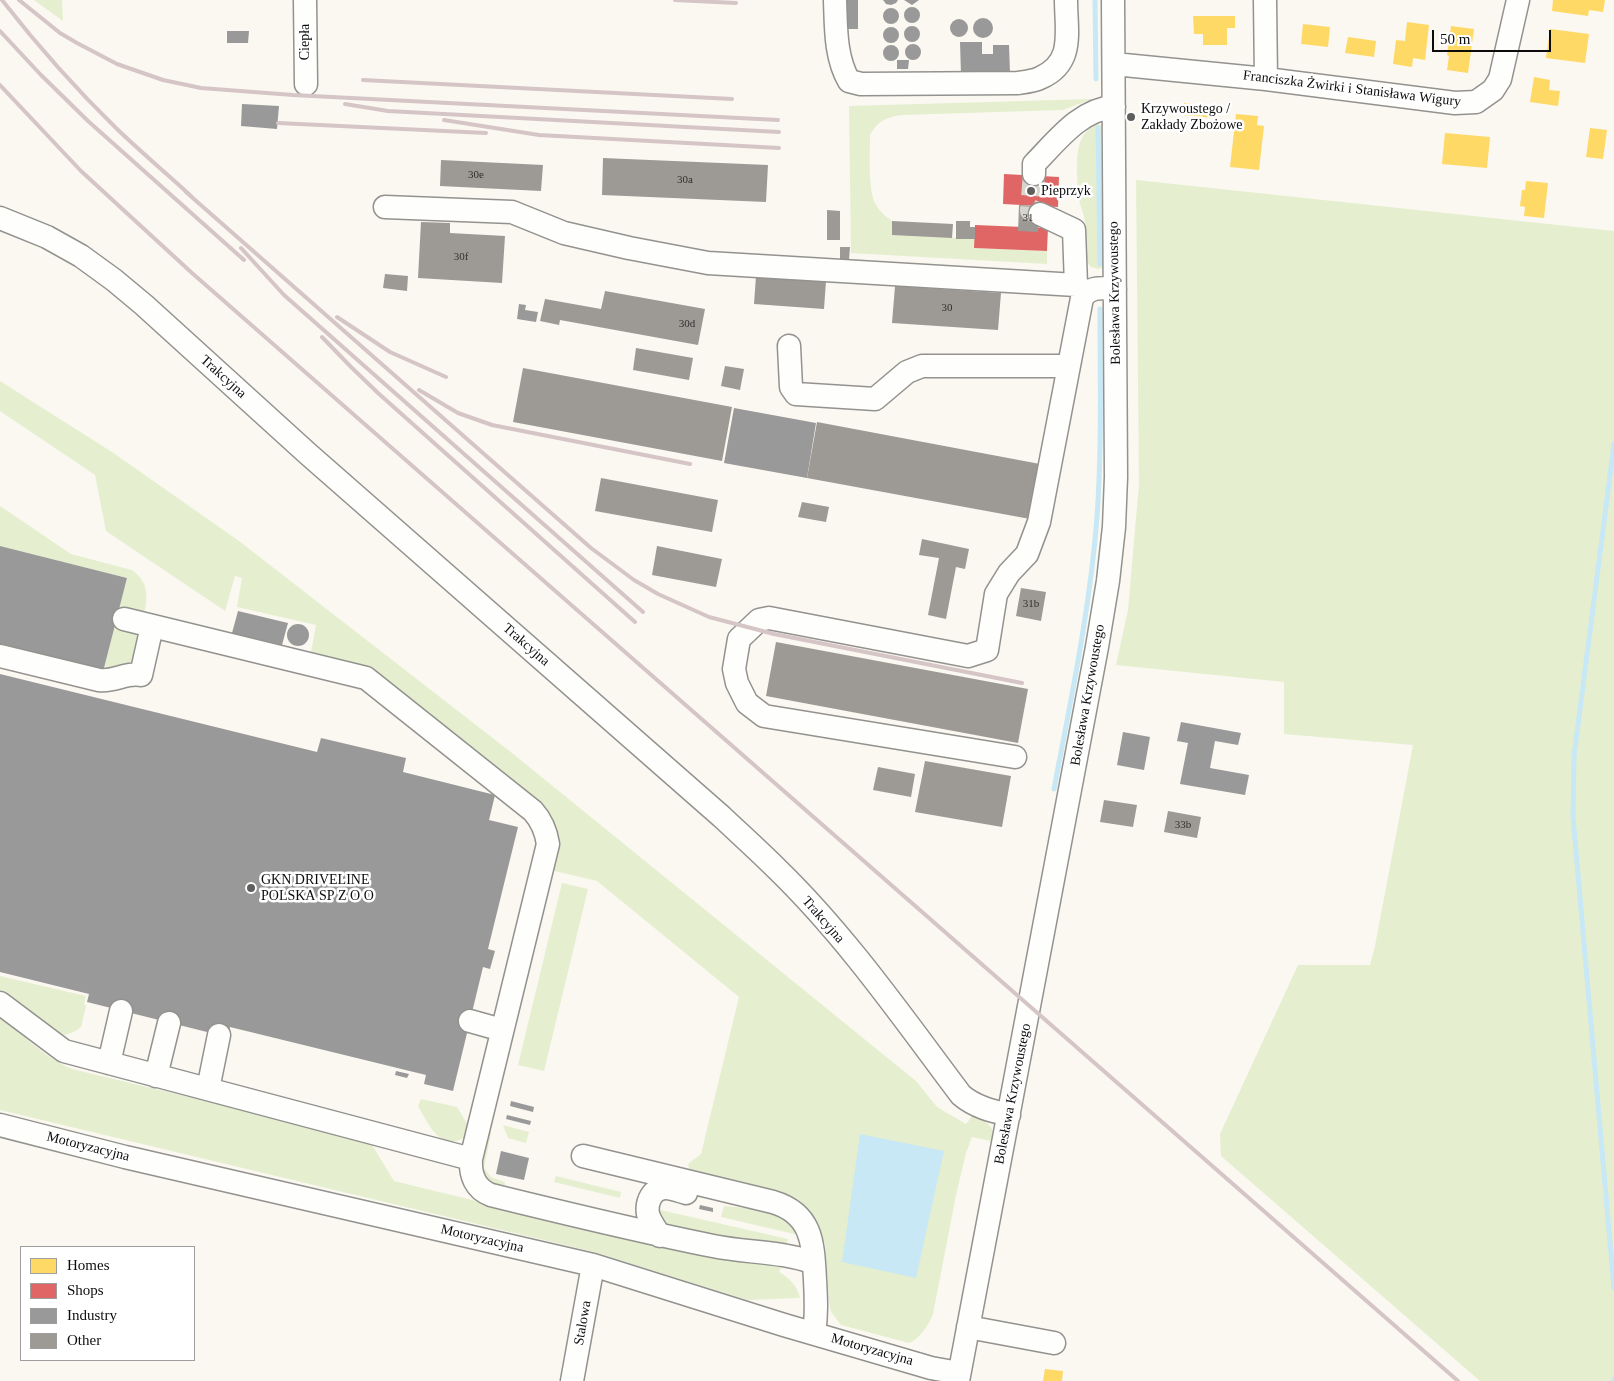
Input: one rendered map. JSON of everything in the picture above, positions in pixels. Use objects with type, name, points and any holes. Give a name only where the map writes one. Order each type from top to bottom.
[{"type":"street","name":"Ciepła","points":[[305,0],[306,84]]},
{"type":"street","points":[[835,0],[836,30],[842,69],[849,81],[861,84],[1018,84],[1039,79],[1056,69],[1067,50],[1066,0]]},
{"type":"street","name":"Bolesława Krzywoustego","points":[[959,1377],[1082,730],[1108,581],[1114,527],[1116,477],[1113,0]]},
{"type":"street","points":[[1265,0],[1266,79]]},
{"type":"street","name":"Franciszka Żwirki i Stanisława Wigury","points":[[1114,64],[1266,79],[1455,104],[1476,102],[1493,90],[1500,79],[1518,0]]},
{"type":"street","points":[[1034,174],[1034,164],[1076,122],[1104,108],[1114,107]]},
{"type":"street","points":[[385,207],[512,212],[564,233],[708,264],[1080,289],[1115,289]]},
{"type":"street","points":[[1015,757],[764,716],[747,703],[736,683],[734,669],[739,639],[760,620],[769,618],[968,656],[987,650],[996,594],[1009,573],[1027,554],[1039,522],[1080,306],[1074,230],[1040,214]]},
{"type":"street","name":"Trakcyjna","points":[[0,218],[47,238],[81,256],[114,280],[307,453],[722,817],[778,869],[820,916],[862,965],[961,1095],[974,1104],[1009,1115]]},
{"type":"street","points":[[789,346],[791,387],[796,394],[875,399],[907,372],[922,366],[1068,366]]},
{"type":"street","points":[[124,619],[366,678],[537,816],[546,833],[548,844],[472,1159],[472,1175],[478,1186],[487,1193],[660,1236],[750,1252],[784,1254],[814,1263]]},
{"type":"street","points":[[0,656],[99,680],[109,681],[132,673],[141,675],[152,626]]},
{"type":"street","points":[[0,1003],[64,1051],[472,1159]]},
{"type":"street","points":[[103,1062],[115,1009]]},
{"type":"street","points":[[150,1074],[162,1021]]},
{"type":"street","points":[[470,1021],[502,1030]]},
{"type":"street","points":[[202,1088],[213,1033]]},
{"type":"street","name":"Motoryzacyjna","points":[[0,1125],[135,1159],[593,1265],[959,1377]]},
{"type":"street","points":[[583,1156],[773,1202],[794,1211],[808,1230],[812,1243],[817,1317],[814,1333]]},
{"type":"street","points":[[660,1236],[648,1214],[650,1197],[658,1190],[668,1188],[710,1199],[735,1193]]},
{"type":"street","name":"Stalowa","points":[[572,1381],[593,1265]]},
{"type":"street","points":[[968,1327],[1054,1344]]},
{"type":"green space","points":[[34,0],[62,0],[63,21]]},
{"type":"green space","points":[[1092,99],[1063,110],[902,115],[879,123],[870,135],[871,189],[878,208],[892,221],[892,234],[975,239],[975,248],[1047,251],[1047,264],[851,253],[849,106]]},
{"type":"green space","points":[[1097,124],[1106,126],[1104,267],[1099,269],[1091,267],[1086,257],[1085,221],[1078,196],[1077,175],[1081,139],[1090,128]]},
{"type":"green space","points":[[1136,180],[1614,231],[1614,1381],[1480,1381],[1221,1156],[1220,1134],[1298,965],[1370,965],[1413,745],[1284,734],[1284,682],[1116,665],[1128,610],[1139,484]]},
{"type":"green space","points":[[0,381],[112,452],[239,541],[512,753],[916,1081],[937,1107],[966,1124],[973,1115],[982,1119],[992,1128],[995,1142],[972,1137],[966,1153],[933,1314],[927,1326],[917,1338],[909,1343],[841,1325],[831,1312],[829,1302],[825,1242],[819,1240],[818,1235],[690,1172],[688,1164],[701,1154],[739,997],[597,881],[550,870],[555,846],[366,667],[311,652],[316,625],[237,607],[242,578],[235,576],[225,611],[106,531],[95,475],[0,411]]},
{"type":"green space","points":[[0,506],[71,554],[132,570],[142,580],[146,590],[144,615],[119,608],[127,578],[0,546]]},
{"type":"green space","points":[[114,627],[139,633],[131,670],[104,671]]},
{"type":"green space","points":[[562,883],[588,889],[544,1071],[518,1065]]},
{"type":"green space","points":[[0,976],[86,996],[84,1004],[86,1006],[81,1027],[68,1034],[54,1033],[9,995],[0,990]]},
{"type":"green space","points":[[0,1016],[43,1052],[72,1069],[359,1138],[372,1145],[394,1181],[608,1233],[782,1265],[779,1272],[792,1283],[800,1298],[747,1300],[594,1252],[0,1110]]},
{"type":"green space","points":[[421,1099],[457,1107],[468,1125],[465,1137],[456,1141],[449,1141],[442,1139],[436,1134],[418,1106]]},
{"type":"green space","points":[[503,1125],[529,1132],[526,1143],[508,1138]]},
{"type":"green space","points":[[487,1129],[491,1133],[484,1168],[491,1177],[505,1182],[504,1188],[490,1181],[480,1169]]},
{"type":"green space","points":[[556,1176],[621,1192],[620,1198],[554,1182]]},
{"type":"green space","points":[[724,1206],[782,1213],[803,1236],[721,1217]]},
{"type":"green space","points":[[656,1209],[788,1239],[786,1246],[752,1243],[666,1228]]},
{"type":"water","points":[[860,1134],[944,1151],[916,1278],[842,1262]]},
{"type":"building: Homes","points":[[1553,0],[1605,0],[1603,12],[1589,10],[1588,16],[1552,11]]},
{"type":"building: Homes","points":[[1193,16],[1235,16],[1235,28],[1227,28],[1227,45],[1203,45],[1203,34],[1194,34]]},
{"type":"building: Homes","points":[[1407,22],[1429,25],[1425,60],[1413,58],[1412,67],[1393,64],[1396,40],[1405,41]]},
{"type":"building: Homes","points":[[1303,24],[1330,27],[1328,47],[1301,44]]},
{"type":"building: Homes","points":[[1451,26],[1474,29],[1468,73],[1447,70]]},
{"type":"building: Homes","points":[[1550,29],[1589,34],[1585,63],[1546,58]]},
{"type":"building: Homes","points":[[1348,37],[1376,41],[1374,57],[1345,53]]},
{"type":"building: Homes","points":[[1534,77],[1550,80],[1549,90],[1560,91],[1558,106],[1530,102]]},
{"type":"building: Homes","points":[[1184,103],[1215,106],[1214,118],[1182,115]]},
{"type":"building: Homes","points":[[1236,114],[1258,116],[1257,125],[1264,126],[1259,170],[1230,167]]},
{"type":"building: Homes","points":[[1590,128],[1607,130],[1603,159],[1586,157]]},
{"type":"building: Homes","points":[[1445,133],[1490,137],[1487,168],[1442,164]]},
{"type":"building: Homes","points":[[1526,181],[1548,183],[1544,218],[1524,216],[1525,207],[1520,206],[1522,190],[1525,190]]},
{"type":"building: Homes","points":[[1045,1369],[1063,1371],[1062,1381],[1043,1381]]},
{"type":"building: Shops","name":"Pieprzyk","points":[[1004,174],[1059,177],[1058,207],[1003,204]]},
{"type":"building: Shops","points":[[975,225],[1048,228],[1047,251],[974,248]]},
{"type":"building: Industry","points":[[842,0],[858,0],[858,29],[842,29]]},
{"type":"building: Industry","points":[[883,0],[898,0],[891,5],[886,4]]},
{"type":"building: Industry","points":[[904,0],[919,0],[912,5]]},
{"type":"building: Industry","points":[[909,7],[915,7],[920,12],[918,21],[909,23],[904,18],[904,12]]},
{"type":"building: Industry","points":[[888,8],[894,8],[899,13],[897,22],[888,24],[883,19],[883,13]]},
{"type":"building: Industry","points":[[983,18],[990,21],[993,28],[990,35],[983,38],[976,35],[973,28],[976,21]]},
{"type":"building: Industry","points":[[955,19],[963,19],[968,24],[966,35],[955,37],[950,32],[950,24]]},
{"type":"building: Industry","points":[[909,26],[915,26],[920,31],[918,40],[909,42],[904,37],[904,31]]},
{"type":"building: Industry","points":[[888,27],[894,27],[899,32],[897,41],[888,43],[883,38],[883,32]]},
{"type":"building: Industry","points":[[227,31],[249,31],[248,43],[227,43]]},
{"type":"building: Industry","points":[[960,42],[982,42],[982,54],[993,54],[993,45],[1009,45],[1010,73],[961,74]]},
{"type":"building: Industry","points":[[910,44],[916,44],[921,49],[919,58],[910,60],[905,55],[905,49]]},
{"type":"building: Industry","points":[[888,45],[894,45],[899,50],[897,59],[888,61],[883,56],[883,50]]},
{"type":"building: Industry","points":[[897,60],[909,60],[908,69],[897,69]]},
{"type":"building: Industry","points":[[242,104],[279,106],[277,129],[241,126]]},
{"type":"building: Industry","points":[[519,304],[526,305],[525,310],[538,312],[536,322],[517,319]]},
{"type":"building: Industry","points":[[734,408],[816,423],[807,478],[724,463]]},
{"type":"building: Industry","points":[[0,546],[127,578],[103,672],[0,646]]},
{"type":"building: Industry","points":[[238,611],[288,623],[282,645],[232,633]]},
{"type":"building: Industry","points":[[298,624],[306,627],[309,635],[306,643],[298,646],[290,643],[287,635],[290,627]]},
{"type":"building: Industry","name":"GKN DRIVELINE POLSKA SP Z O O","points":[[0,674],[317,752],[321,738],[406,758],[403,772],[495,795],[489,820],[518,827],[488,949],[495,951],[490,969],[483,967],[453,1091],[424,1084],[426,1075],[230,1027],[227,1037],[87,1002],[89,994],[0,972]]},
{"type":"building: Industry","points":[[1181,722],[1241,733],[1238,745],[1215,741],[1210,768],[1249,775],[1245,795],[1180,784],[1188,743],[1177,741]]},
{"type":"building: Industry","points":[[1123,732],[1150,737],[1144,770],[1117,765]]},
{"type":"building: Industry","points":[[396,1071],[409,1074],[407,1078],[395,1075]]},
{"type":"building: Industry","points":[[511,1101],[534,1107],[533,1112],[510,1106]]},
{"type":"building: Industry","points":[[507,1115],[531,1121],[530,1125],[506,1119]]},
{"type":"building: Industry","points":[[501,1151],[529,1158],[524,1180],[496,1174]]},
{"type":"building: Industry","points":[[700,1205],[713,1208],[713,1212],[699,1209]]},
{"type":"building: Other","points":[[603,158],[768,165],[766,202],[602,195]]},
{"type":"building: Other","points":[[441,160],[543,165],[541,191],[440,186]]},
{"type":"building: Other","points":[[1019,205],[1039,206],[1038,232],[1018,231]]},
{"type":"building: Other","points":[[827,210],[840,211],[840,240],[827,240]]},
{"type":"building: Other","points":[[892,221],[953,224],[952,238],[892,235]]},
{"type":"building: Other","points":[[956,221],[970,221],[970,227],[975,227],[975,239],[956,239]]},
{"type":"building: Other","points":[[421,222],[450,223],[450,233],[505,236],[502,283],[418,278]]},
{"type":"building: Other","points":[[840,247],[850,247],[849,260],[840,260]]},
{"type":"building: Other","points":[[385,274],[408,276],[407,291],[383,288]]},
{"type":"building: Other","points":[[756,276],[826,281],[824,309],[754,304]]},
{"type":"building: Other","points":[[895,286],[1001,293],[998,330],[892,323]]},
{"type":"building: Other","points":[[605,291],[705,309],[698,345],[560,320],[559,325],[540,321],[545,299],[601,309]]},
{"type":"building: Other","points":[[636,348],[693,358],[689,380],[633,370]]},
{"type":"building: Other","points":[[725,366],[744,369],[740,390],[721,386]]},
{"type":"building: Other","points":[[523,368],[732,407],[722,461],[513,422]]},
{"type":"building: Other","points":[[817,422],[1040,464],[1030,519],[807,478]]},
{"type":"building: Other","points":[[601,478],[718,500],[712,532],[595,511]]},
{"type":"building: Other","points":[[802,502],[829,507],[826,522],[798,517]]},
{"type":"building: Other","points":[[922,539],[969,549],[965,569],[956,567],[946,619],[928,615],[939,558],[919,555]]},
{"type":"building: Other","points":[[657,546],[722,559],[716,587],[652,575]]},
{"type":"building: Other","points":[[1021,588],[1046,592],[1041,621],[1016,616]]},
{"type":"building: Other","points":[[776,642],[1028,689],[1018,743],[766,696]]},
{"type":"building: Other","points":[[925,761],[1011,776],[1002,827],[915,812]]},
{"type":"building: Other","points":[[878,767],[915,774],[911,797],[873,790]]},
{"type":"building: Other","points":[[1104,800],[1137,805],[1133,827],[1100,822]]},
{"type":"building: Other","points":[[1168,811],[1201,817],[1197,838],[1164,832]]},
{"type":"waterway","points":[[1095,0],[1096,79]]},
{"type":"waterway","points":[[1098,128],[1100,264]]},
{"type":"waterway","points":[[1054,789],[1079,654],[1094,551],[1100,465],[1100,309]]},
{"type":"waterway","points":[[1614,444],[1574,756],[1573,817],[1614,1288]]},
{"type":"tunnel","points":[[1034,174],[1031,210],[1040,214]]},
{"type":"railway","points":[[2,0],[43,50],[87,98],[126,138],[191,196]]},
{"type":"railway","points":[[19,0],[60,33],[117,64],[163,80],[201,88],[293,95],[778,120]]},
{"type":"railway","points":[[675,0],[736,3]]},
{"type":"railway","points":[[0,31],[88,121],[244,260]]},
{"type":"railway","points":[[363,80],[732,99]]},
{"type":"railway","points":[[0,85],[81,171],[192,273],[1458,1381]]},
{"type":"railway","points":[[345,104],[388,111],[779,132]]},
{"type":"railway","points":[[444,120],[539,135],[779,148]]},
{"type":"railway","points":[[278,123],[486,133]]},
{"type":"railway","points":[[186,192],[591,548],[634,580],[658,594],[709,617],[774,634],[1022,683]]},
{"type":"railway","points":[[241,248],[284,295],[643,612]]},
{"type":"railway","points":[[337,317],[390,352],[446,377]]},
{"type":"railway","points":[[322,337],[378,393],[635,622]]},
{"type":"railway","points":[[419,390],[458,413],[492,425],[690,464]]},
{"type":"place","name":"Krzywoustego / Zakłady Zbożowe","points":[[1131,117]]},
{"type":"place","name":"Pieprzyk","points":[[1031,191]]},
{"type":"place","name":"GKN DRIVELINE POLSKA SP Z O O","points":[[251,888]]}]
